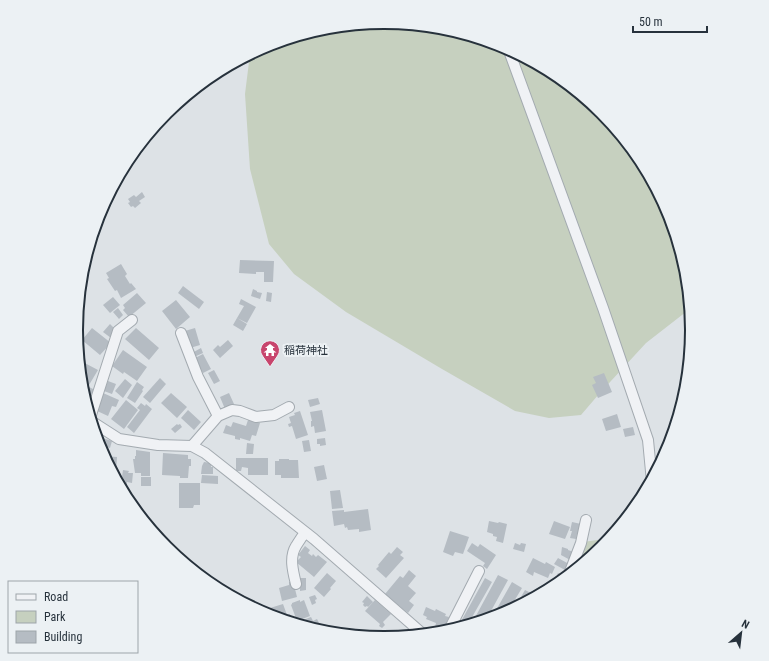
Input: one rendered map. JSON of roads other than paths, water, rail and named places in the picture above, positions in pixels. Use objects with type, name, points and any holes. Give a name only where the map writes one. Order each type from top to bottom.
[{"type":"street","points":[[511,57],[603,308],[646,433],[651,472]]},
{"type":"street","points":[[94,411],[118,331],[132,320]]},
{"type":"street","points":[[181,333],[198,377],[218,416]]},
{"type":"street","points":[[192,446],[218,416],[232,410],[240,411],[256,417],[274,415],[290,407]]},
{"type":"street","points":[[98,425],[119,439],[158,445],[192,446],[205,452],[305,532],[418,630]]},
{"type":"street","points":[[572,567],[581,543],[586,520]]},
{"type":"street","points":[[296,584],[293,567],[293,554],[295,547],[305,532]]},
{"type":"street","points":[[452,624],[479,571]]},
{"type":"place","name":"稲荷神社","points":[[270,367]]}]
